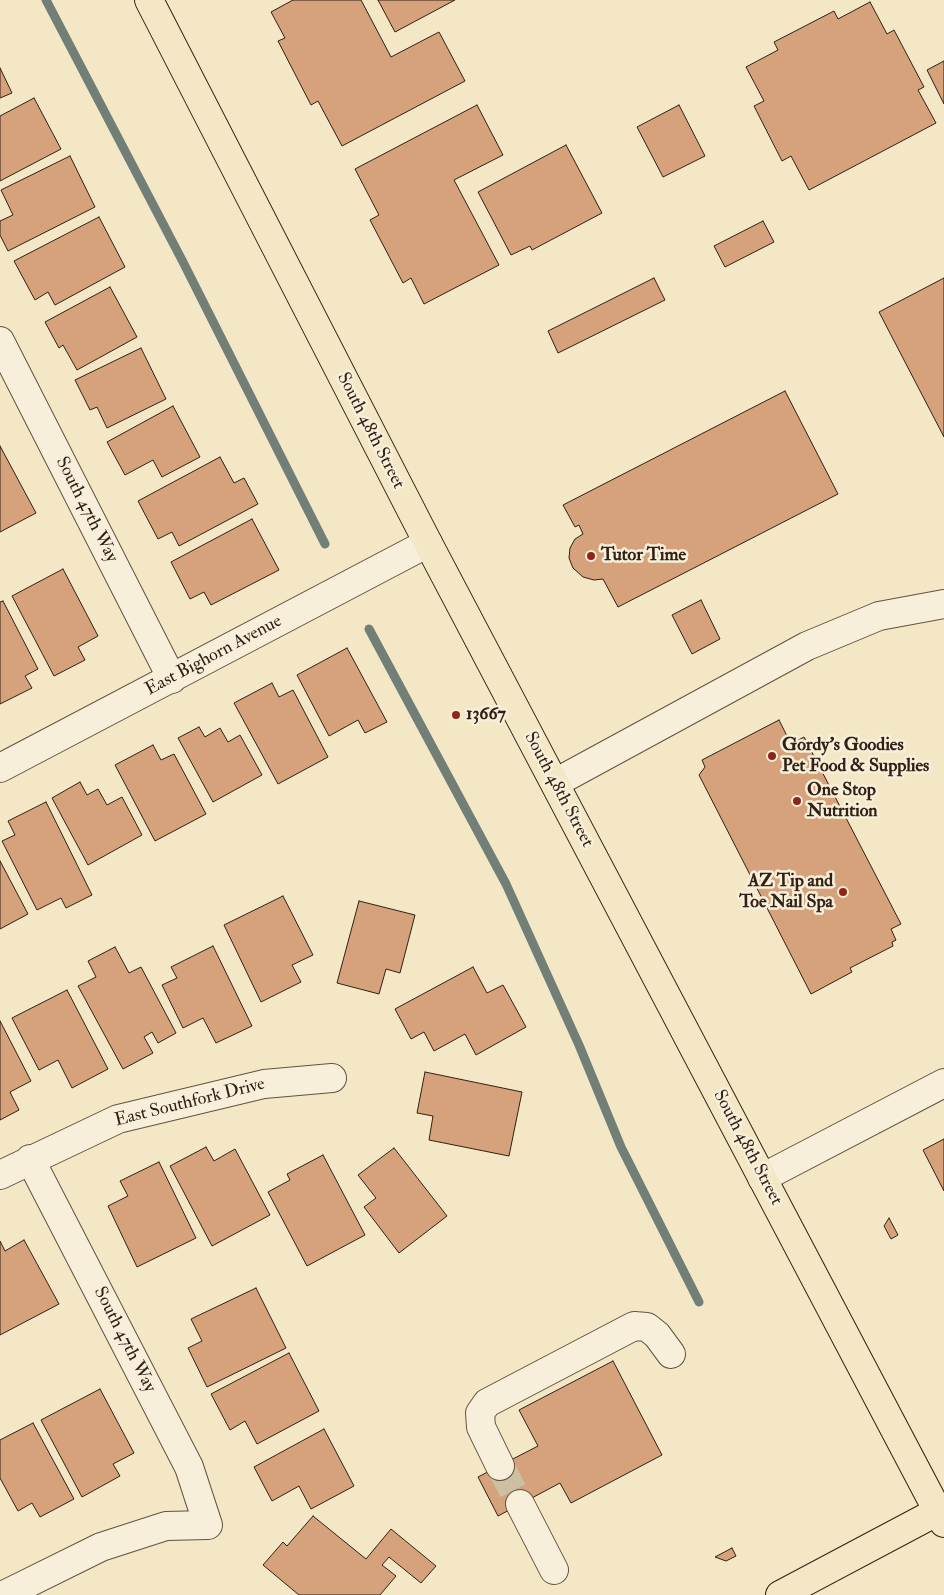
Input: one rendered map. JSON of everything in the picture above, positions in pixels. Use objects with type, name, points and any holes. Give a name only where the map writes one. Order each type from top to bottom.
[{"type":"main road","name":"South 48th Street","points":[[150,0],[428,544],[762,1178],[942,1514]]},
{"type":"main road","points":[[780,1595],[942,1514]]},
{"type":"street","name":"South 47th Way","points":[[0,341],[8,375],[172,679]]},
{"type":"street","name":"East Bighorn Avenue","points":[[0,768],[428,544]]},
{"type":"street","points":[[555,783],[807,646],[879,616],[944,604]]},
{"type":"street","name":"East Southfork Drive","points":[[0,1175],[30,1159],[118,1119],[264,1084],[332,1078]]},
{"type":"street","points":[[762,1178],[944,1083]]},
{"type":"street","name":"South 47th Way","points":[[4,1595],[101,1547],[166,1526],[208,1525],[189,1467],[30,1159]]},
{"type":"street","points":[[500,1466],[482,1427],[480,1413],[487,1403],[634,1326],[647,1327],[657,1334],[671,1354]]},
{"type":"street","points":[[520,1504],[554,1570]]},
{"type":"building","points":[[293,0],[361,0],[391,57],[439,32],[465,81],[342,146],[318,101],[311,105],[278,41],[285,38],[271,12]]},
{"type":"building","points":[[378,0],[455,0],[395,32]]},
{"type":"building","points":[[870,2],[887,34],[894,30],[924,87],[918,90],[936,123],[809,190],[791,156],[782,161],[754,106],[764,101],[746,67],[778,50],[774,42],[834,11],[838,19]]},
{"type":"building","points":[[944,61],[944,104],[927,70]]},
{"type":"building","points":[[0,68],[12,93],[0,98]]},
{"type":"building","points":[[34,98],[61,149],[0,181],[0,116]]},
{"type":"building","points":[[477,105],[503,155],[454,180],[499,265],[424,304],[411,278],[403,283],[370,220],[379,215],[355,169]]},
{"type":"building","points":[[679,105],[705,156],[663,177],[637,127]]},
{"type":"building","points":[[566,145],[602,213],[532,250],[530,246],[511,255],[478,192]]},
{"type":"building","points":[[70,156],[95,207],[8,251],[0,235],[0,221],[13,215],[1,190]]},
{"type":"building","points":[[99,217],[125,267],[55,305],[48,292],[35,300],[14,261]]},
{"type":"building","points":[[763,221],[774,242],[725,267],[714,246]]},
{"type":"building","points":[[654,278],[665,300],[558,353],[548,331]]},
{"type":"building","points":[[944,278],[944,437],[879,312]]},
{"type":"building","points":[[110,287],[137,337],[77,370],[63,345],[59,348],[45,322]]},
{"type":"building","points":[[141,348],[166,399],[107,428],[97,407],[90,410],[75,380]]},
{"type":"building","points":[[785,391],[838,494],[618,607],[603,579],[594,580],[583,577],[573,568],[569,558],[570,548],[575,539],[583,534],[579,525],[575,527],[563,505]]},
{"type":"building","points":[[173,406],[200,457],[162,477],[153,460],[125,475],[107,442]]},
{"type":"building","points":[[0,446],[36,513],[0,532]]},
{"type":"building","points":[[220,457],[234,483],[244,478],[258,504],[179,546],[172,532],[158,539],[138,501]]},
{"type":"building","points":[[252,519],[279,570],[211,605],[204,592],[190,599],[171,562]]},
{"type":"building","points":[[63,569],[98,636],[78,647],[85,660],[54,676],[12,596]]},
{"type":"building","points":[[701,600],[720,639],[692,654],[672,615]]},
{"type":"building","points":[[3,601],[38,669],[25,676],[32,688],[0,704],[0,602]]},
{"type":"building","points":[[347,648],[387,722],[365,733],[358,720],[329,736],[297,675]]},
{"type":"building","points":[[272,683],[279,697],[293,690],[328,757],[278,784],[234,703]]},
{"type":"building","points":[[779,720],[791,744],[804,737],[901,924],[891,929],[896,940],[892,942],[893,946],[850,968],[852,972],[811,994],[699,775],[705,767],[702,760]]},
{"type":"building","points":[[199,727],[205,737],[220,728],[228,742],[240,735],[262,775],[213,802],[178,738]]},
{"type":"building","points":[[153,745],[161,760],[174,754],[206,814],[155,841],[115,765]]},
{"type":"building","points":[[80,782],[87,795],[98,789],[107,805],[122,797],[142,835],[88,865],[52,798]]},
{"type":"building","points":[[46,802],[92,895],[66,908],[61,898],[37,910],[2,841],[15,835],[8,821]]},
{"type":"building","points":[[0,861],[28,914],[0,929]]},
{"type":"building","points":[[283,896],[313,955],[292,965],[301,982],[261,1002],[224,925]]},
{"type":"building","points":[[359,901],[415,915],[400,973],[386,969],[379,994],[337,983]]},
{"type":"building","points":[[213,946],[252,1026],[216,1043],[203,1018],[183,1028],[162,985],[177,978],[171,967]]},
{"type":"building","points":[[115,947],[129,973],[141,967],[176,1033],[158,1043],[152,1032],[144,1037],[153,1053],[123,1069],[78,986],[96,977],[88,961]]},
{"type":"building","points":[[473,967],[487,993],[503,985],[526,1027],[476,1055],[465,1034],[434,1051],[424,1032],[411,1039],[395,1009]]},
{"type":"building","points":[[67,990],[108,1069],[72,1088],[58,1060],[39,1070],[12,1018]]},
{"type":"building","points":[[0,1021],[31,1081],[10,1092],[19,1110],[0,1120]]},
{"type":"building","points":[[425,1072],[522,1092],[509,1156],[429,1140],[433,1116],[417,1113]]},
{"type":"building","points":[[944,1139],[944,1191],[923,1150]]},
{"type":"building","points":[[206,1147],[214,1161],[235,1149],[270,1215],[212,1246],[170,1166]]},
{"type":"building","points":[[394,1148],[447,1216],[399,1253],[364,1207],[376,1198],[358,1175]]},
{"type":"building","points":[[323,1155],[365,1235],[307,1266],[268,1192],[290,1180],[287,1174]]},
{"type":"building","points":[[159,1162],[196,1238],[137,1267],[108,1206],[128,1196],[120,1181]]},
{"type":"building","points":[[889,1218],[898,1235],[891,1239],[884,1226]]},
{"type":"building","points":[[24,1240],[59,1304],[0,1335],[0,1241],[5,1251]]},
{"type":"building","points":[[256,1288],[286,1348],[207,1387],[188,1348],[202,1341],[191,1319]]},
{"type":"building","points":[[289,1353],[319,1411],[257,1444],[245,1421],[230,1430],[211,1394]]},
{"type":"building","points":[[613,1361],[662,1455],[571,1503],[560,1483],[498,1516],[478,1477],[538,1446],[519,1410]]},
{"type":"building","points":[[100,1389],[134,1453],[113,1464],[120,1476],[82,1497],[41,1420]]},
{"type":"building","points":[[33,1423],[74,1499],[40,1517],[32,1503],[18,1511],[0,1478],[0,1440]]},
{"type":"building","points":[[324,1429],[354,1486],[311,1509],[299,1486],[272,1501],[254,1467]]},
{"type":"building","points":[[313,1516],[366,1559],[391,1529],[436,1566],[421,1583],[389,1557],[382,1565],[396,1576],[380,1595],[299,1595],[263,1565],[283,1542],[287,1546]]},
{"type":"building","points":[[732,1548],[736,1556],[726,1561],[715,1557]]},
{"type":"waterway","points":[[46,0],[183,262],[325,544]]},
{"type":"waterway","points":[[369,629],[506,884],[579,1045],[621,1147],[699,1302]]},
{"type":"tunnel","points":[[500,1466],[520,1504]]},
{"type":"place","name":"Tutor Time","points":[[591,556]]},
{"type":"place","name":"13667","points":[[456,715]]},
{"type":"place","name":"Gordy's Goodies Pet Food & Supplies","points":[[772,756]]},
{"type":"place","name":"One Stop Nutrition","points":[[797,801]]},
{"type":"place","name":"AZ Tip and Toe Nail Spa","points":[[843,892]]}]
